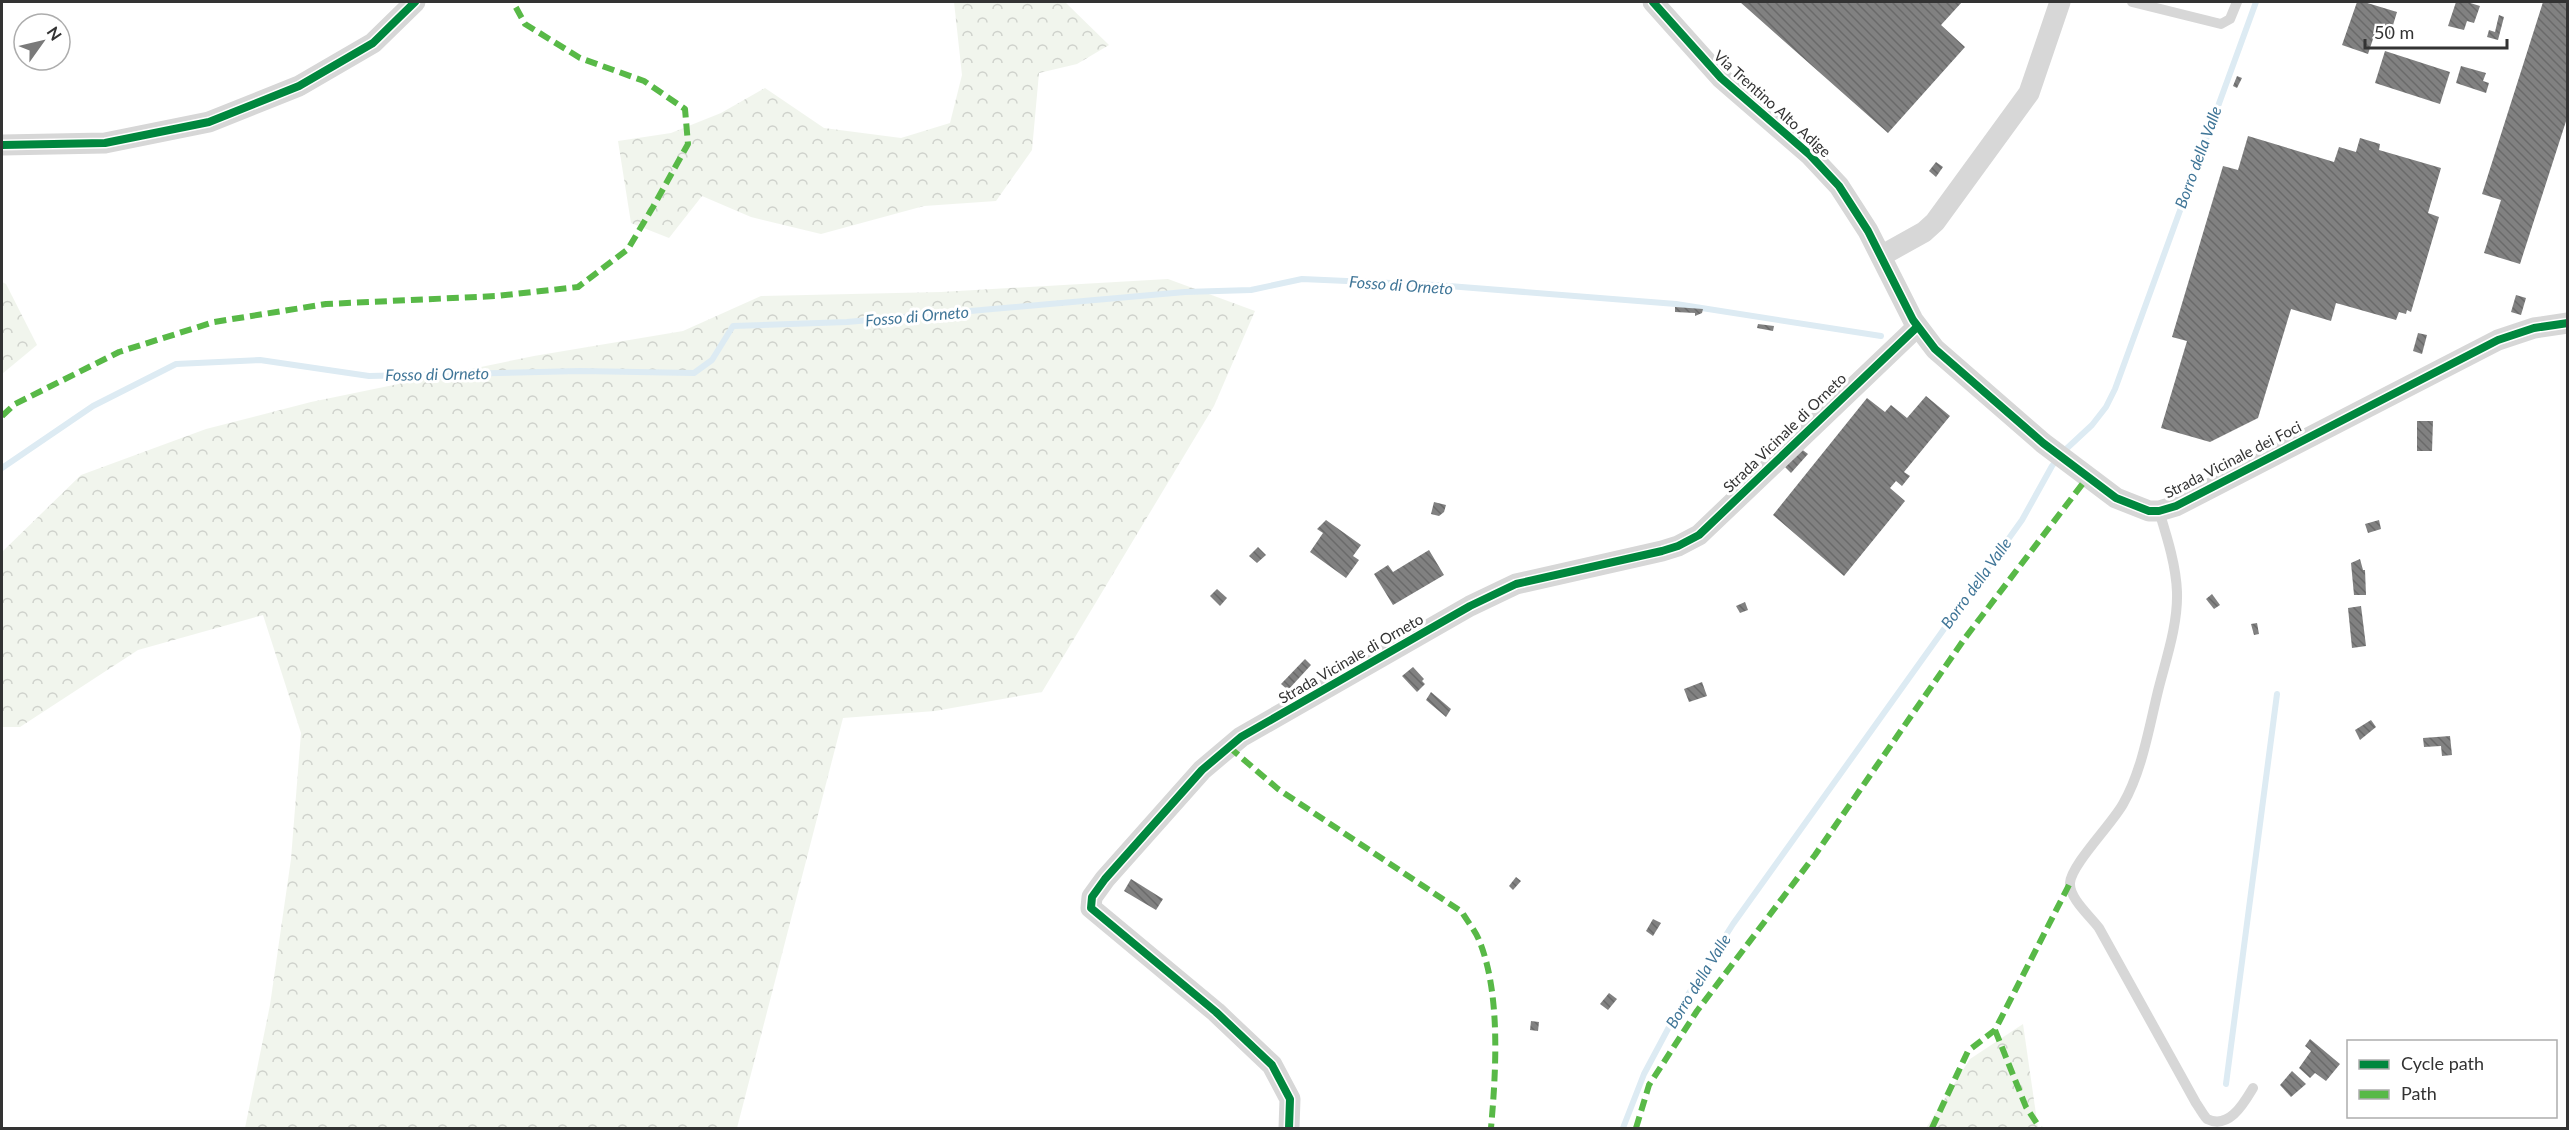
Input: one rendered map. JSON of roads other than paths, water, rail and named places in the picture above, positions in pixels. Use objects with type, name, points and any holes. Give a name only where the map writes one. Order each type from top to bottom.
[{"type":"street","points":[[2,145],[105,143],[208,122],[299,86],[372,43],[415,2]]},
{"type":"street","name":"Via Trentino Alto Adige","points":[[1653,2],[1721,78],[1827,173],[1855,208],[1917,327]]},
{"type":"street","points":[[1881,256],[1924,232],[1935,222],[2018,110],[2033,83],[2060,2]]},
{"type":"street","name":"Strada Vicinale dei Foci","points":[[1917,327],[1941,356],[2087,478],[2128,505],[2144,510],[2159,511],[2189,499],[2483,347],[2526,330],[2568,323]]},
{"type":"street","name":"Strada Vicinale di Orneto","points":[[1290,1128],[1290,1099],[1272,1065],[1216,1012],[1091,908],[1092,897],[1105,879],[1202,770],[1241,737],[1470,606],[1516,584],[1662,551],[1699,535],[1917,327]]},
{"type":"lane","points":[[2132,2],[2221,24],[2230,19],[2237,2]]},
{"type":"lane","points":[[2159,511],[2177,592],[2169,646],[2129,792],[2107,828],[2073,872],[2070,889],[2073,898],[2087,911],[2099,928],[2207,1119],[2222,1123],[2235,1117],[2253,1088]]},
{"type":"waterway","name":"Borro della Valle","points":[[1623,1128],[1644,1074],[1677,1012],[1733,924],[2022,520],[2052,466],[2064,451],[2092,425],[2106,407],[2115,389],[2256,2]]},
{"type":"waterway","name":"Fosso di Orneto","points":[[2,468],[93,406],[176,364],[260,360],[369,376],[580,371],[694,373],[712,360],[733,326],[847,322],[1185,292],[1251,290],[1302,279],[1436,285],[1676,304],[1881,336]]},
{"type":"waterway","points":[[2226,1084],[2277,694]]}]
